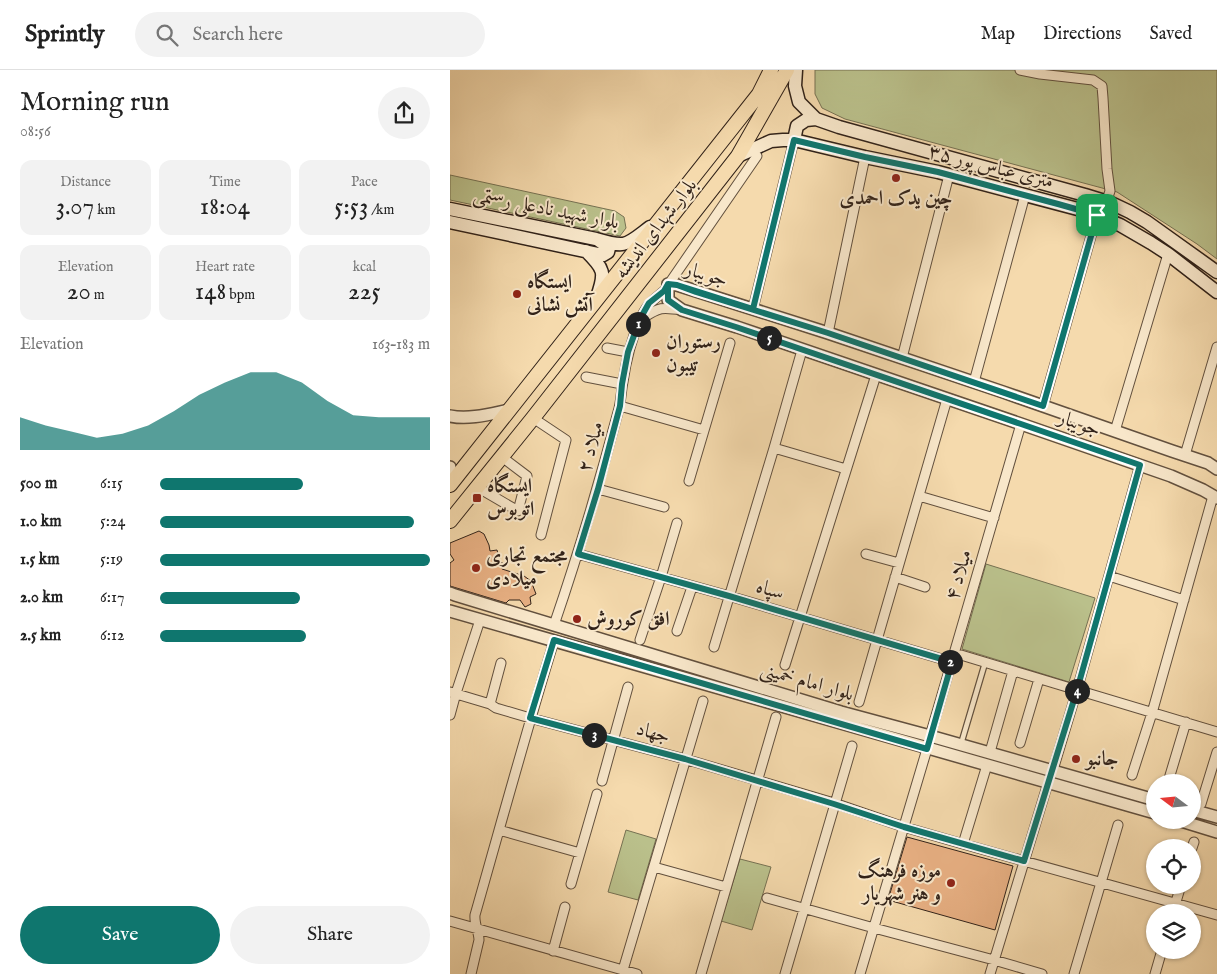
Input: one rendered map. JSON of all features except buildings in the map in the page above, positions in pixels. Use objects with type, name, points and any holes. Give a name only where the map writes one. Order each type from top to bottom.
[{"type":"main road","name":"بلوار شهدای اندیشه","points":[[450,485],[758,94],[770,70]]},
{"type":"main road","name":"بلوار شهدای اندیشه","points":[[450,521],[738,156],[787,70]]},
{"type":"main road","points":[[796,70],[795,86],[799,102],[816,119]]},
{"type":"main road","name":"۳۵ متری عباس پور","points":[[816,119],[839,128],[1105,201],[1147,222],[1217,272]]},
{"type":"main road","points":[[794,140],[797,126],[806,120],[816,119]]},
{"type":"main road","name":"۳۵ متری عباس پور","points":[[738,156],[771,141],[794,140],[949,175],[1097,215],[1120,225],[1168,254],[1217,292]]},
{"type":"main road","name":"بلوار شهید نادعلی رستمی","points":[[450,209],[618,245],[628,244],[658,221]]},
{"type":"main road","name":"بلوار شهید نادعلی رستمی","points":[[450,222],[603,256],[608,252],[608,248],[596,239]]},
{"type":"main road","points":[[586,251],[598,263],[602,272],[602,281],[594,303]]},
{"type":"street","points":[[1020,70],[1093,80],[1102,86],[1110,191],[1105,201]]},
{"type":"street","points":[[753,309],[794,140]]},
{"type":"street","name":"میلاد ۲","points":[[554,625],[598,489],[620,406],[628,352],[640,319],[649,303],[664,291],[757,156]]},
{"type":"street","points":[[828,333],[865,157]]},
{"type":"street","points":[[902,358],[949,175]]},
{"type":"street","points":[[974,382],[1025,195]]},
{"type":"street","points":[[1043,406],[1097,215]]},
{"type":"street","points":[[1115,431],[1168,254]]},
{"type":"street","name":"جویبار","points":[[1215,497],[1171,476],[1140,465],[682,310],[668,300],[668,284],[677,285],[828,333],[974,382],[1185,455],[1217,469]]},
{"type":"street","points":[[640,319],[655,310],[665,307],[682,310]]},
{"type":"street","points":[[690,481],[730,343]]},
{"type":"street","points":[[1185,455],[1217,347]]},
{"type":"street","points":[[607,348],[628,352]]},
{"type":"street","points":[[714,647],[802,350]]},
{"type":"street","points":[[785,665],[876,375]]},
{"type":"street","points":[[586,377],[622,384]]},
{"type":"street","points":[[859,702],[947,399]]},
{"type":"street","points":[[620,406],[704,430]]},
{"type":"street","points":[[450,416],[457,418],[509,410]]},
{"type":"street","points":[[533,418],[566,440],[541,535]]},
{"type":"street","name":"میلاد ۴","points":[[930,736],[1021,424]]},
{"type":"street","points":[[774,448],[846,469]]},
{"type":"street","points":[[478,487],[518,511],[527,476],[502,457]]},
{"type":"street","points":[[990,974],[1077,690],[1140,465]]},
{"type":"street","points":[[450,467],[450,485]]},
{"type":"street","points":[[598,489],[664,507]]},
{"type":"street","points":[[919,496],[994,518]]},
{"type":"street","points":[[1132,775],[1215,497]]},
{"type":"street","points":[[640,640],[677,523]]},
{"type":"street","name":"سپاه","points":[[578,554],[729,596],[952,662]]},
{"type":"street","points":[[866,554],[899,564]]},
{"type":"street","points":[[1109,576],[1184,600]]},
{"type":"street","points":[[895,577],[924,587]]},
{"type":"street","points":[[677,631],[692,586]]},
{"type":"street","name":"بلوار امام خمینی","points":[[452,595],[832,709],[1146,797]]},
{"type":"street","name":"بلوار امام خمینی","points":[[450,611],[1146,810]]},
{"type":"street","points":[[450,715],[453,692],[480,620]]},
{"type":"street","points":[[471,974],[479,940],[474,922],[475,915],[530,718],[554,640]]},
{"type":"street","points":[[961,655],[1067,687]]},
{"type":"street","points":[[490,704],[501,663]]},
{"type":"street","points":[[990,752],[1013,671]]},
{"type":"street","points":[[1020,743],[1039,679]]},
{"type":"street","points":[[602,781],[628,687]]},
{"type":"street","points":[[1077,690],[1217,732]]},
{"type":"street","name":"جهاد","points":[[453,692],[490,704],[496,708],[685,759],[904,827],[1217,914]]},
{"type":"street","points":[[623,970],[703,701]]},
{"type":"street","points":[[701,974],[776,717]]},
{"type":"street","points":[[1170,774],[1186,722]]},
{"type":"street","points":[[860,974],[930,736]]},
{"type":"street","points":[[785,974],[852,746]]},
{"type":"street","points":[[1201,796],[1217,752]]},
{"type":"street","points":[[963,844],[986,765]]},
{"type":"street","points":[[571,884],[597,794]]},
{"type":"street","points":[[1201,809],[1217,817]]},
{"type":"street","points":[[1074,974],[1118,825]]},
{"type":"street","points":[[1201,827],[1217,832]]},
{"type":"street","points":[[499,830],[580,853]]},
{"type":"street","points":[[654,867],[726,887]]},
{"type":"street","points":[[1176,903],[1179,894]]},
{"type":"street","points":[[767,898],[1042,974]]},
{"type":"street","points":[[553,951],[565,907]]},
{"type":"street","points":[[450,921],[637,974]]},
{"type":"street","points":[[1155,974],[1159,959]]},
{"type":"lane","points":[[961,744],[985,662]]},
{"type":"green space","points":[[815,70],[1217,70],[1217,259],[1117,192],[845,119],[822,108],[815,94]]},
{"type":"green space","points":[[450,175],[615,211],[624,217],[626,228],[620,236],[450,200]]},
{"type":"green space","points":[[986,564],[1095,598],[1069,682],[962,649]]},
{"type":"green space","points":[[626,830],[656,839],[638,900],[608,892]]},
{"type":"green space","points":[[740,859],[771,867],[752,930],[721,921]]},
{"type":"place","name":"چین یدک احمدی","points":[[896,178]]},
{"type":"place","name":"ایستگاه آتش نشانی","points":[[517,294]]},
{"type":"place","name":"رستوران تیبون","points":[[656,353]]},
{"type":"place","name":"ایستگاه اتوبوس","points":[[477,498]]},
{"type":"place","name":"مجتمع تجاری میلادی","points":[[476,568]]},
{"type":"place","name":"افق کوروش","points":[[577,619]]},
{"type":"place","name":"جانبو","points":[[1076,759]]},
{"type":"place","name":"موزه فرهنگ و هنر شهریار","points":[[951,883]]},
{"type":"route","points":[[1097,215],[938,172],[794,140],[753,309],[677,285],[668,284],[664,291],[649,303],[640,319],[628,352],[620,406],[578,554],[729,596],[952,662],[927,749],[554,640],[530,718],[685,759],[904,827],[1024,861],[1077,690],[1140,465],[682,310],[668,300],[668,284],[677,285],[828,333],[1043,406],[1097,215]]}]
